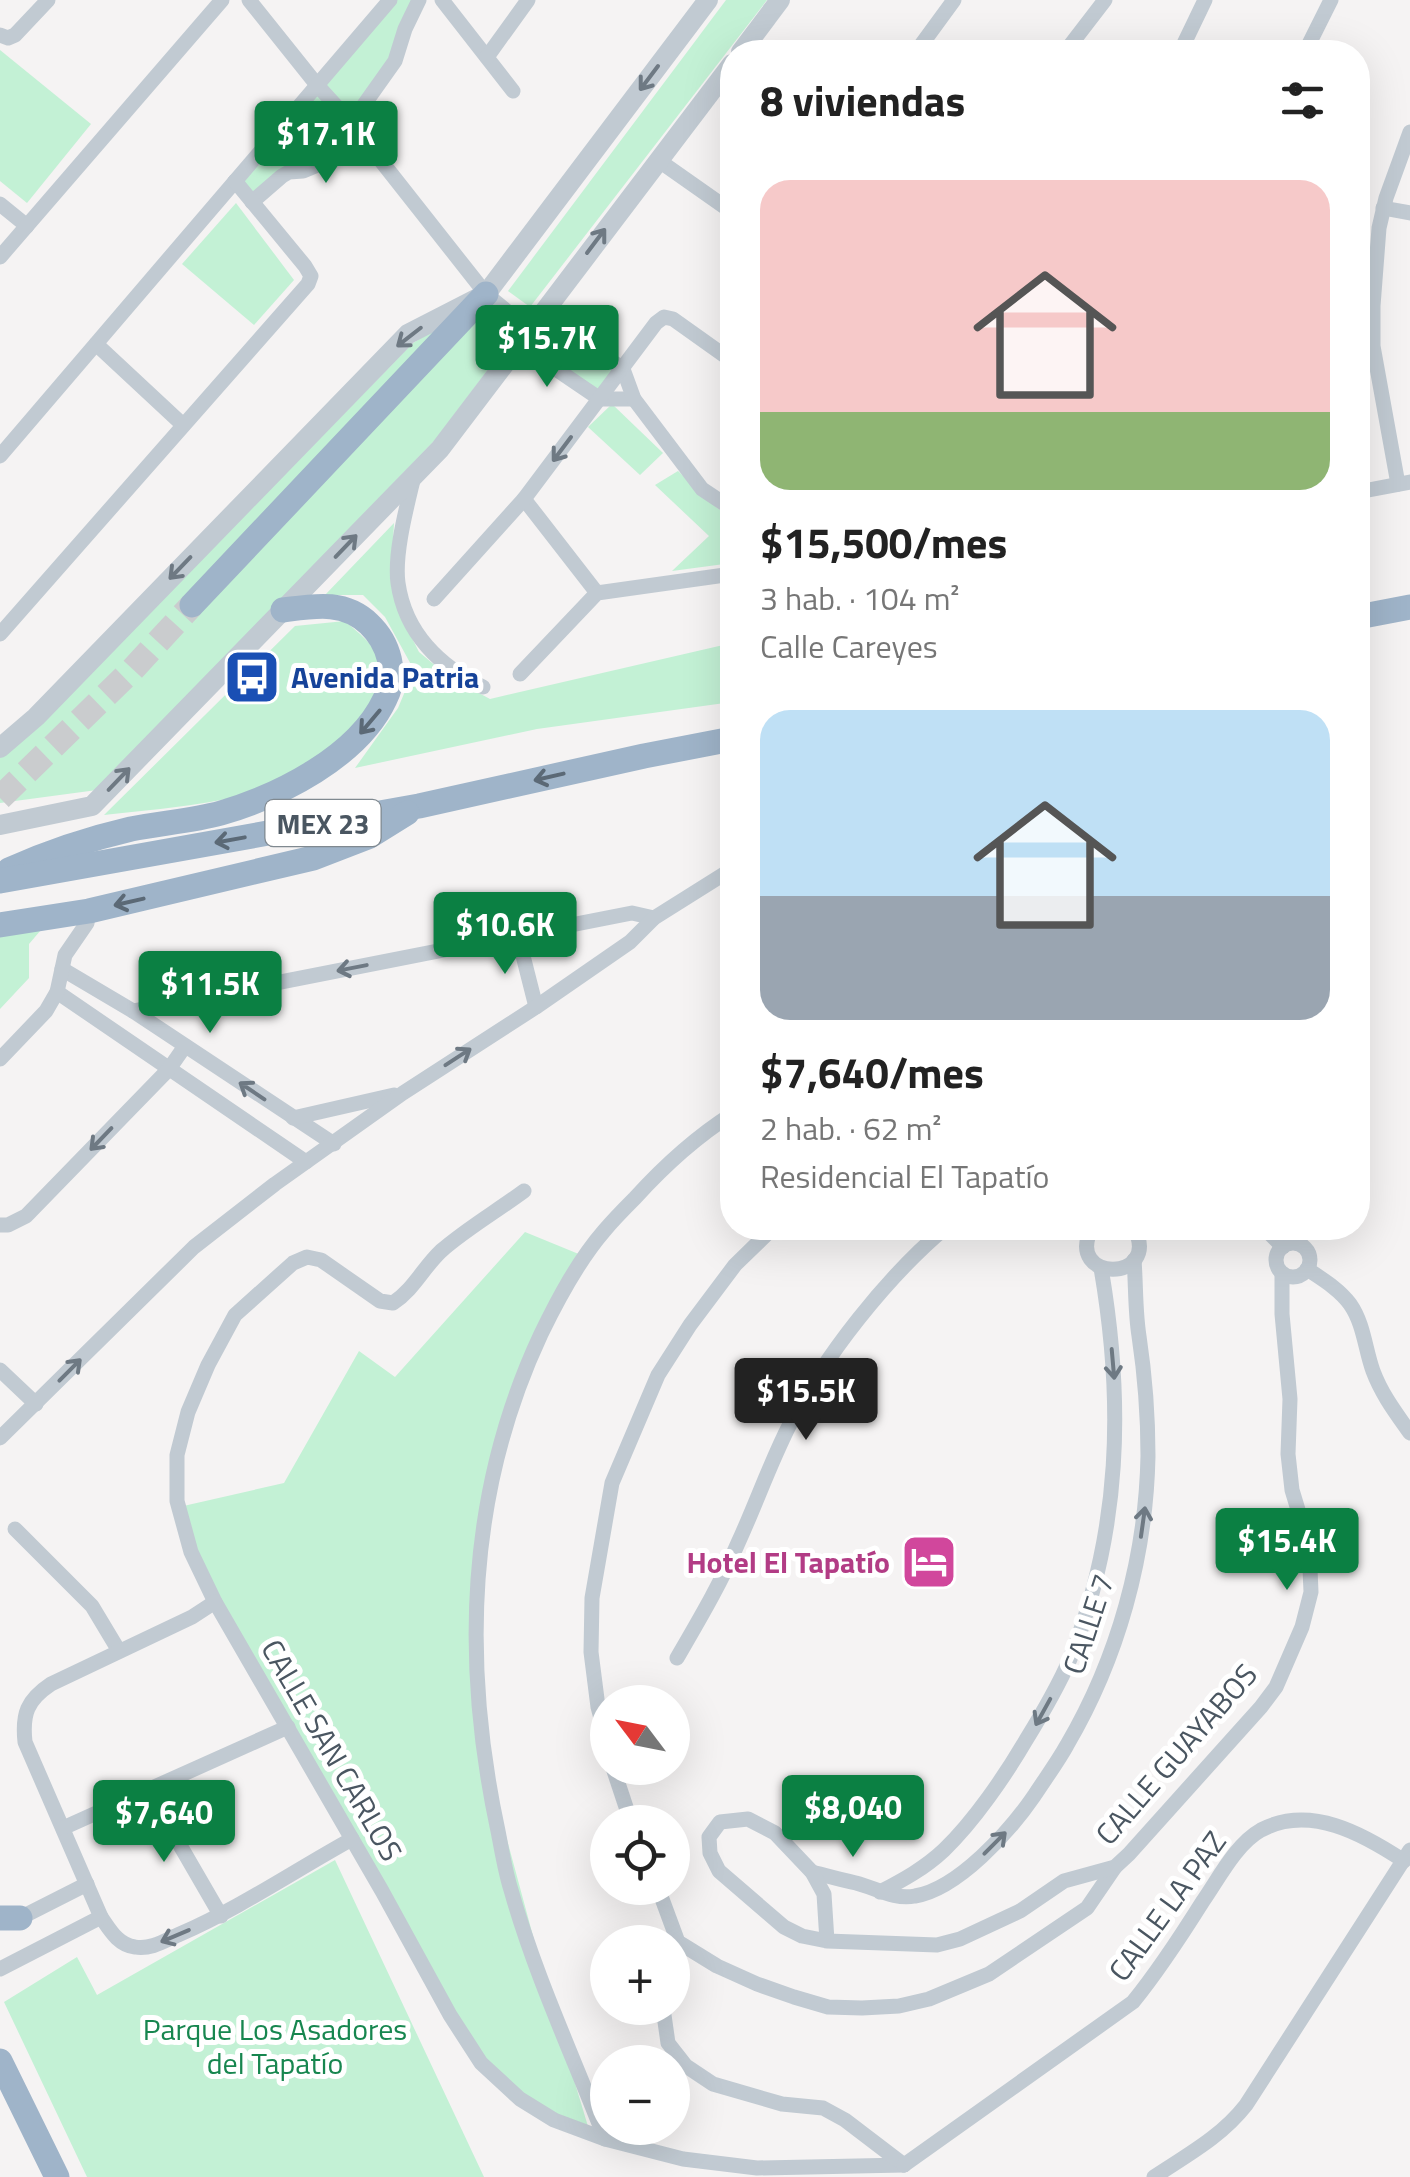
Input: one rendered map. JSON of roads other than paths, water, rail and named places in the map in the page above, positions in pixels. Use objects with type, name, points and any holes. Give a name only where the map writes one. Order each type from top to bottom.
[{"type":"highway","points":[[192,605],[486,294]]},
{"type":"highway","points":[[0,877],[55,849],[221,812],[300,782],[348,745],[380,711],[392,687],[386,647],[359,615],[340,607],[319,605],[283,610]]},
{"type":"highway","points":[[1370,615],[1410,607]]},
{"type":"highway","name":"MEX 23","points":[[0,877],[419,806],[720,741]]},
{"type":"highway","points":[[0,922],[89,912],[313,858],[370,836],[419,806]]},
{"type":"highway","points":[[0,2061],[57,2177]]},
{"type":"street","points":[[4,36],[15,34],[48,0]]},
{"type":"street","points":[[0,257],[222,0]]},
{"type":"street","points":[[249,0],[486,294],[509,314],[519,344],[600,399],[634,398]]},
{"type":"street","points":[[0,456],[390,0]]},
{"type":"street","points":[[252,202],[289,172],[315,166],[335,149],[395,62],[420,0]]},
{"type":"street","points":[[442,0],[512,91]]},
{"type":"street","points":[[487,57],[528,0]]},
{"type":"street","points":[[0,748],[36,717],[408,334],[486,294],[708,0]]},
{"type":"street","points":[[750,40],[780,0]]},
{"type":"street","points":[[929,40],[954,0]]},
{"type":"street","points":[[1074,40],[1106,0]]},
{"type":"street","points":[[1186,40],[1205,0]]},
{"type":"street","points":[[1311,40],[1331,0]]},
{"type":"street","points":[[0,826],[92,806],[414,476],[440,449],[720,80]]},
{"type":"street","points":[[1370,490],[1404,483],[1373,346],[1375,265],[1384,208],[1410,132]]},
{"type":"street","points":[[658,160],[720,204]]},
{"type":"street","points":[[0,634],[304,291],[311,276],[305,266],[235,182]]},
{"type":"street","points":[[0,204],[27,226]]},
{"type":"street","points":[[1384,208],[1410,213]]},
{"type":"street","points":[[509,314],[542,313],[622,369],[634,398],[702,488],[720,501]]},
{"type":"street","points":[[434,599],[524,499],[656,323],[664,317],[673,319],[720,352]]},
{"type":"street","points":[[96,344],[183,425]]},
{"type":"street","points":[[414,476],[402,530],[398,582],[406,610],[422,642],[441,662],[483,687]]},
{"type":"street","points":[[524,499],[597,593]]},
{"type":"street","points":[[520,674],[597,593],[720,576]]},
{"type":"street","points":[[0,1438],[194,1246],[403,1092],[536,1007],[630,942],[654,918],[720,877]]},
{"type":"street","points":[[0,1060],[46,1010],[57,992],[64,954],[87,923],[89,912]]},
{"type":"street","points":[[133,1011],[632,913],[654,918]]},
{"type":"street","points":[[518,936],[536,1007]]},
{"type":"street","points":[[62,969],[133,1011],[334,1144]]},
{"type":"street","points":[[57,992],[306,1162]]},
{"type":"street","points":[[0,1225],[26,1216],[169,1069],[185,1046]]},
{"type":"street","points":[[292,1118],[403,1092]]},
{"type":"street","points":[[590,2101],[510,1890],[488,1783],[476,1678],[476,1578],[494,1464],[521,1377],[557,1300],[601,1234],[660,1171],[720,1122]]},
{"type":"street","name":"CALLE SAN CARLOS","points":[[524,1191],[445,1248],[409,1292],[394,1303],[380,1302],[321,1260],[307,1257],[293,1263],[235,1314],[188,1412],[177,1454],[178,1500],[192,1552],[215,1602],[481,2063],[520,2099],[554,2120],[590,2133]]},
{"type":"street","points":[[595,1685],[592,1598],[612,1482],[658,1375],[735,1266],[762,1240]]},
{"type":"street","points":[[677,1658],[709,1605],[790,1424],[814,1382],[864,1312],[930,1240]]},
{"type":"street","name":"CALLE 7","points":[[880,1892],[912,1875],[944,1850],[1011,1766],[1068,1662],[1091,1600],[1114,1474],[1117,1409],[1102,1268],[1092,1261],[1086,1240]]},
{"type":"street","name":"CALLE 7","points":[[812,1872],[897,1896],[931,1891],[959,1875],[991,1848],[1018,1819],[1067,1746],[1104,1671],[1126,1608],[1145,1513],[1146,1403],[1134,1260],[1139,1240]]},
{"type":"street","points":[[1275,1240],[1282,1247]]},
{"type":"street","points":[[1294,1243],[1306,1249],[1310,1256],[1307,1268],[1298,1276],[1282,1273],[1277,1257],[1282,1247],[1294,1243]]},
{"type":"street","points":[[1102,1268],[1118,1270],[1134,1260]]},
{"type":"street","points":[[1307,1268],[1351,1305],[1380,1386],[1410,1433]]},
{"type":"street","name":"CALLE GUAYABOS","points":[[812,1872],[775,1833],[748,1819],[720,1822],[709,1837],[710,1853],[719,1871],[784,1928],[802,1936],[827,1941],[937,1945],[960,1939],[1020,1911],[1064,1881],[1115,1867],[1261,1707],[1276,1686],[1302,1627],[1311,1592],[1306,1536],[1292,1490],[1288,1454],[1290,1399],[1282,1273]]},
{"type":"street","points":[[0,1370],[36,1404]]},
{"type":"street","points":[[15,1530],[92,1606],[119,1651]]},
{"type":"street","points":[[215,1602],[192,1618],[51,1684],[38,1693],[26,1710],[25,1742],[101,1917],[126,1945],[149,1947],[221,1916],[352,1839]]},
{"type":"street","points":[[62,1828],[288,1727]]},
{"type":"street","points":[[148,1790],[221,1916]]},
{"type":"street","name":"CALLE LA PAZ","points":[[906,2171],[1132,2002],[1154,1977],[1221,1874],[1260,1831],[1285,1822],[1314,1820],[1352,1831],[1407,1856]]},
{"type":"street","points":[[1154,2177],[1220,2134],[1239,2114],[1407,1856]]},
{"type":"street","points":[[690,1954],[756,1984],[828,2006],[899,2006],[929,1999],[989,1974],[1087,1908],[1115,1867]]},
{"type":"street","points":[[812,1872],[824,1894],[827,1941]]},
{"type":"street","points":[[7,1921],[86,1884]]},
{"type":"street","points":[[0,1969],[101,1917]]},
{"type":"street","points":[[665,2025],[668,2043],[686,2066],[712,2084],[782,2104],[823,2108],[845,2120],[906,2171]]},
{"type":"street","name":"CALLE SAN CARLOS","points":[[631,2145],[684,2159],[756,2168],[906,2171]]},
{"type":"tunnel","points":[[0,798],[132,670],[192,605]]},
{"type":"place","name":"Avenida Patria","points":[[252,677]]},
{"type":"place","name":"Hotel El Tapatío","points":[[929,1562]]},
{"type":"park label","name":"Parque Los Asadores del Tapatío","points":[[275,2046]]}]
